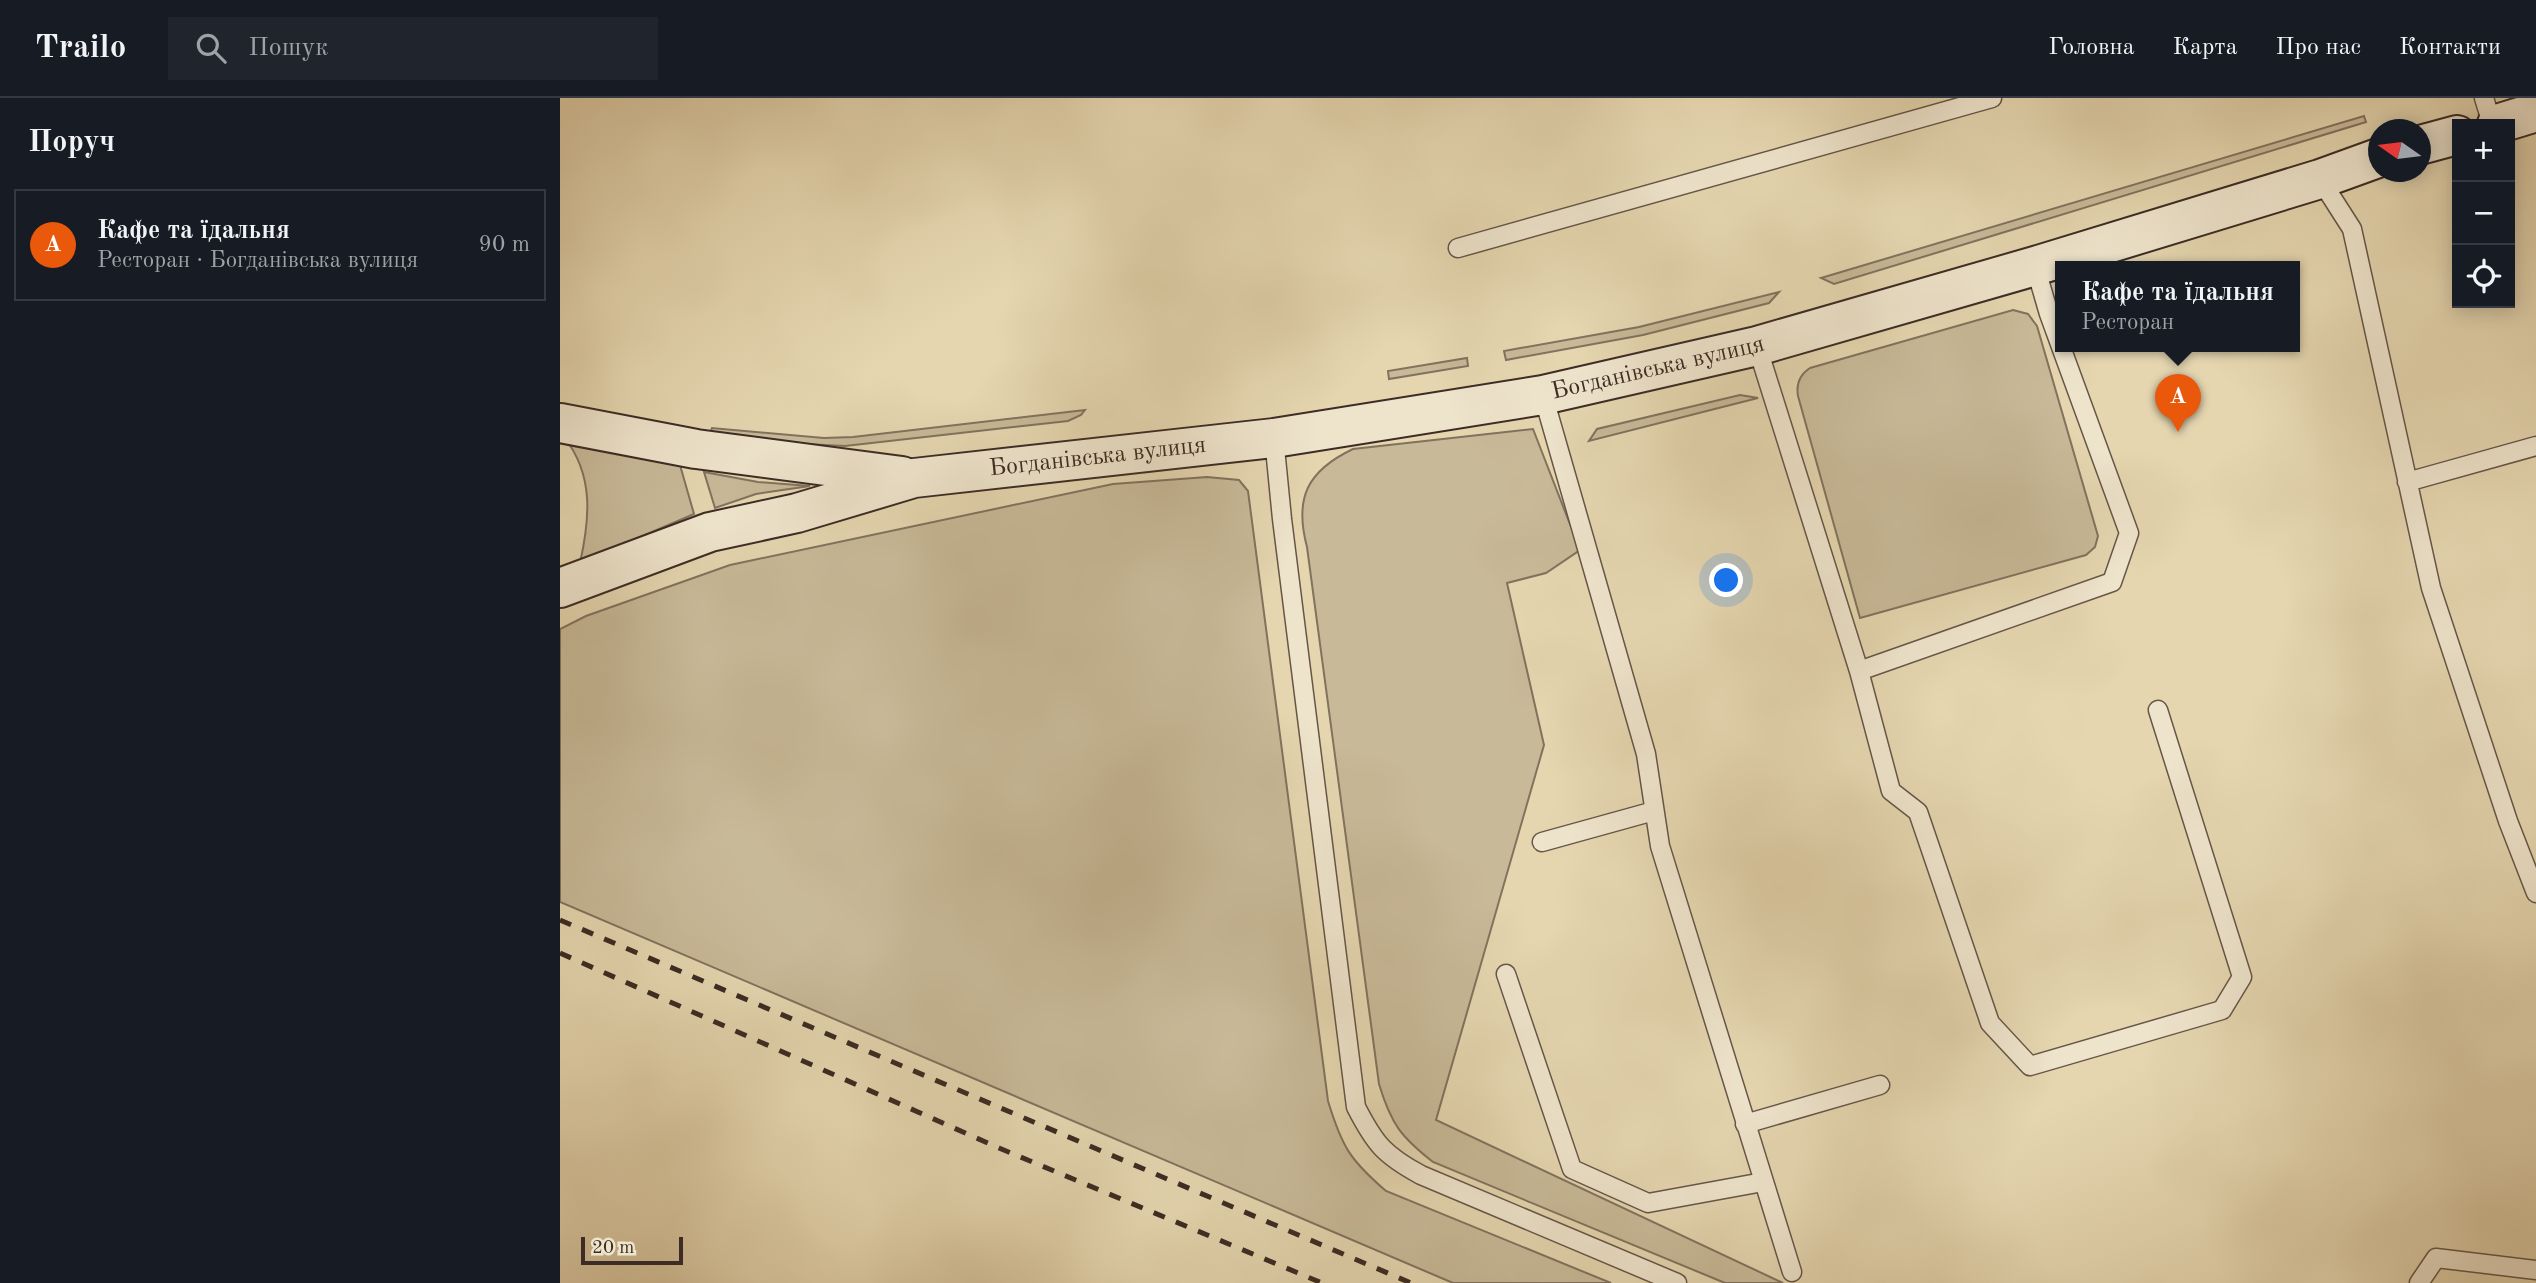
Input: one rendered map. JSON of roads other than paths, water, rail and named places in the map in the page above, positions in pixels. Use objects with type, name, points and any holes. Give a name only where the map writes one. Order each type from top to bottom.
[{"type":"main road","points":[[2512,119],[2536,112]]},
{"type":"main road","points":[[2431,142],[2452,136]]},
{"type":"main road","name":"Богданівська вулиця","points":[[560,587],[710,533],[797,513],[914,478],[1274,438],[1543,395],[1757,346],[2035,266],[2320,179],[2368,162]]},
{"type":"main road","name":"Богданівська вулиця","points":[[560,423],[696,449],[914,478]]},
{"type":"lane","points":[[1458,248],[1992,98]]},
{"type":"lane","points":[[2484,98],[2492,119]]},
{"type":"lane","points":[[2320,179],[2352,229],[2431,588],[2508,821],[2536,893]]},
{"type":"lane","points":[[2035,266],[2055,330]]},
{"type":"lane","points":[[1757,346],[1859,671],[1891,791],[1918,812],[1990,1023],[2030,1066],[2222,1010],[2242,978],[2158,710]]},
{"type":"lane","points":[[1859,671],[2112,582],[2129,533],[2063,352]]},
{"type":"lane","points":[[1543,395],[1646,754],[1660,846],[1792,1272]]},
{"type":"lane","points":[[1274,438],[1285,546],[1356,1107],[1371,1136],[1392,1160],[1421,1175],[1677,1283]]},
{"type":"lane","points":[[2407,482],[2536,446]]},
{"type":"lane","points":[[1542,842],[1654,811]]},
{"type":"lane","points":[[1506,974],[1572,1169],[1648,1203],[1763,1182]]},
{"type":"lane","points":[[1745,1124],[1880,1085]]},
{"type":"lane","points":[[2419,1283],[2436,1258],[2536,1270]]},
{"type":"railway","points":[[560,920],[1411,1283]]},
{"type":"railway","points":[[560,953],[999,1148],[1322,1283]]},
{"type":"place","name":"Кафе та їдальня","points":[[2178,432]]}]
